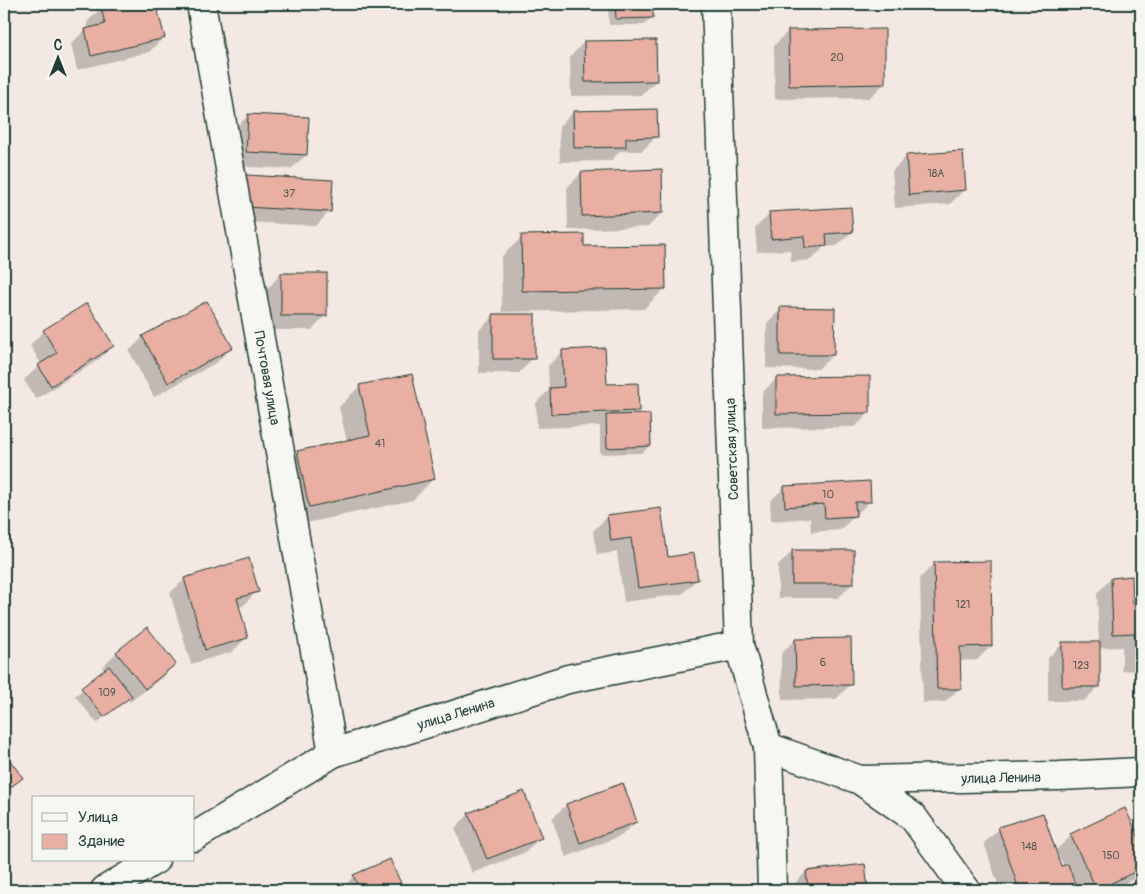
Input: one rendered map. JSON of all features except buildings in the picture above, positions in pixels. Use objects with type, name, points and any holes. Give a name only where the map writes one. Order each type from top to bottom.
[{"type":"street","name":"Почтовая улица","points":[[201,4],[333,753]]},
{"type":"street","name":"Советская улица","points":[[716,4],[739,645],[768,746],[772,890]]},
{"type":"street","name":"улица Ленина","points":[[195,836],[333,753],[568,679],[739,645]]},
{"type":"street","points":[[768,746],[860,780],[912,817],[966,890]]},
{"type":"street","name":"улица Ленина","points":[[860,780],[1059,776],[1141,772]]},
{"type":"street","points":[[105,890],[152,862]]}]
